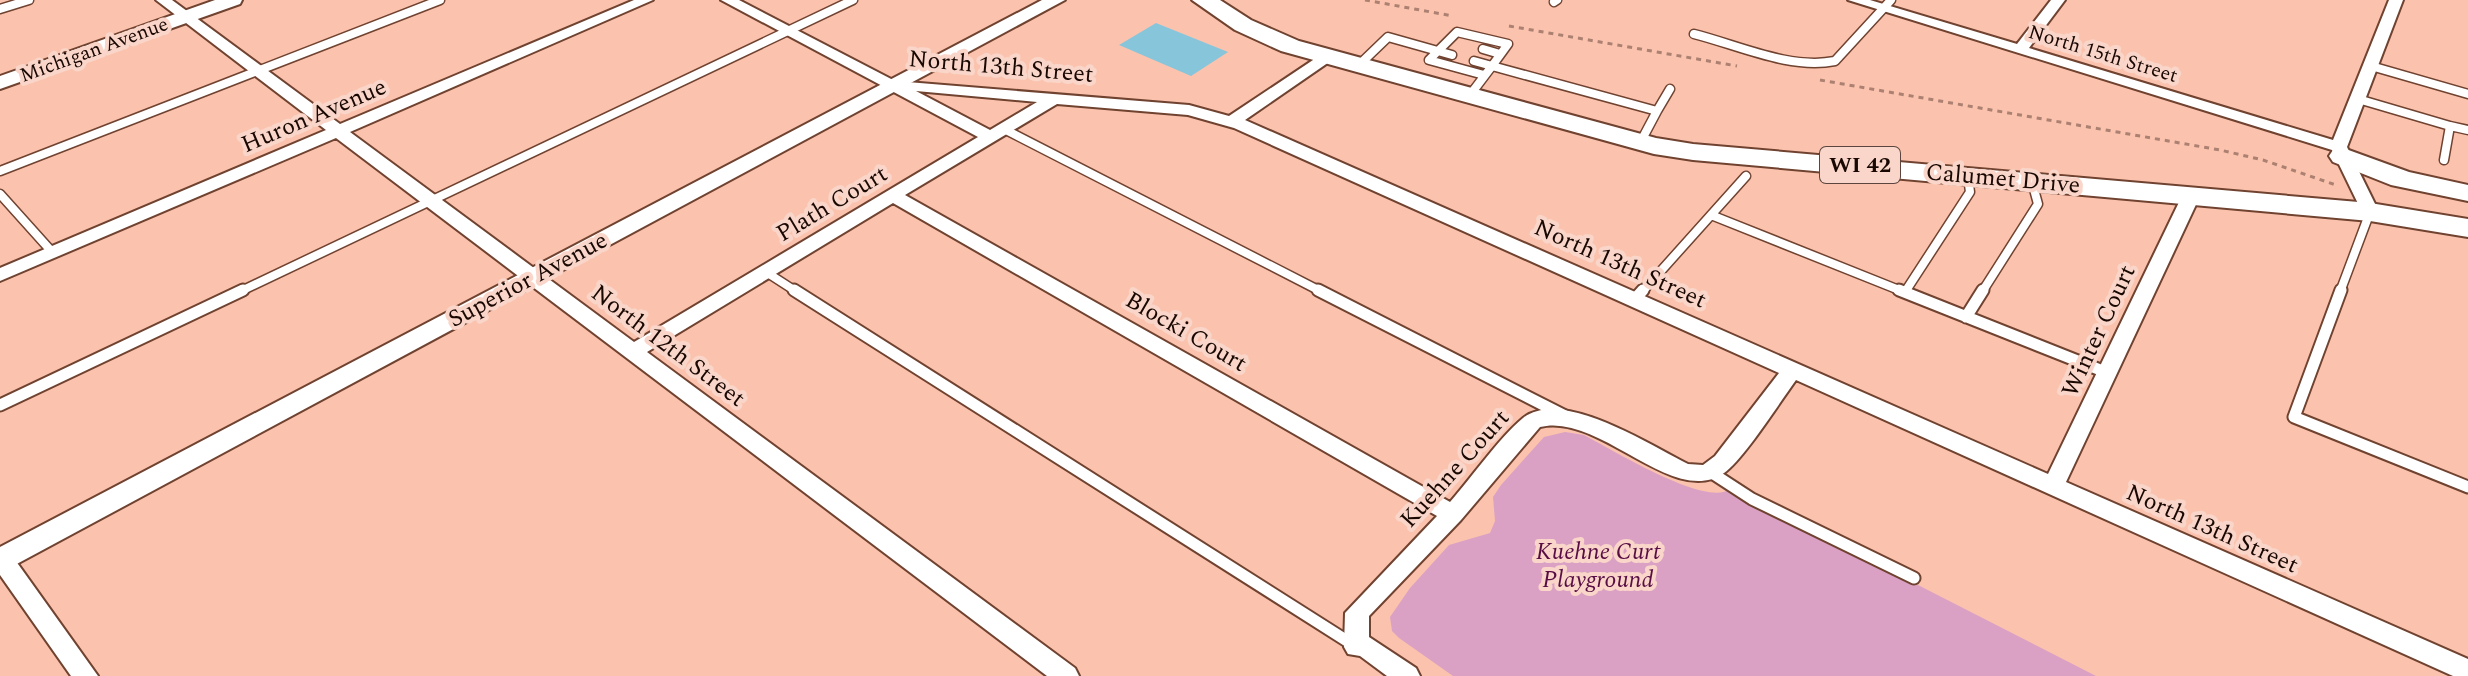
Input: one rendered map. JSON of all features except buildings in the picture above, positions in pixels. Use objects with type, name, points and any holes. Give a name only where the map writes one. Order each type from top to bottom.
[{"type":"main road","name":"WI 42","points":[[1204,0],[1265,36],[1327,57],[1361,63]]},
{"type":"main road","name":"WI 42","points":[[1236,0],[1274,23],[1361,63]]},
{"type":"main road","name":"Calumet Drive","points":[[1361,63],[1477,85],[1640,143],[1693,152],[2191,196],[2364,199],[2407,208],[2468,212]]},
{"type":"main road","points":[[2341,151],[2401,179],[2468,193]]},
{"type":"main road","name":"Calumet Drive","points":[[2364,199],[2468,228]]},
{"type":"street","name":"North 12th Street","points":[[163,0],[1066,676]]},
{"type":"street","name":"Michigan Avenue","points":[[0,83],[233,0]]},
{"type":"street","name":"Huron Avenue","points":[[0,275],[646,0]]},
{"type":"street","name":"North 13th Street","points":[[728,0],[896,85],[1189,110],[1233,121],[2468,671]]},
{"type":"street","name":"Superior Avenue","points":[[1,559],[1056,0]]},
{"type":"street","name":"North 15th Street","points":[[1855,0],[1887,4],[2020,50],[2341,151]]},
{"type":"street","points":[[2020,50],[2058,0]]},
{"type":"street","points":[[2364,199],[2341,151],[2396,0]]},
{"type":"street","points":[[1233,121],[1327,57]]},
{"type":"street","points":[[896,85],[997,133]]},
{"type":"street","name":"Plath Court","points":[[632,352],[1056,97]]},
{"type":"street","name":"Blocki Court","points":[[893,196],[1453,514]]},
{"type":"street","name":"Winter Court","points":[[2053,487],[2191,196]]},
{"type":"street","points":[[1567,417],[1584,422],[1683,471],[1700,475],[1712,473],[1793,369]]},
{"type":"street","name":"Kuehne Court","points":[[1357,647],[1357,613],[1453,514],[1532,422],[1548,417],[1567,417]]},
{"type":"street","points":[[1,559],[85,676]]},
{"type":"street","points":[[1357,647],[1363,645],[1407,676]]},
{"type":"lane","points":[[0,9],[29,0]]},
{"type":"lane","points":[[0,171],[440,0]]},
{"type":"lane","points":[[0,405],[853,0]]},
{"type":"lane","points":[[1694,34],[1793,59],[1826,64],[1835,61],[1887,4]]},
{"type":"lane","points":[[1457,32],[1508,44],[1477,85],[1429,60],[1438,52],[1457,32]]},
{"type":"lane","points":[[1361,63],[1388,37],[1452,55]]},
{"type":"lane","points":[[1449,41],[1462,44]]},
{"type":"lane","points":[[1483,49],[1500,54]]},
{"type":"lane","points":[[1474,61],[1657,111]]},
{"type":"lane","points":[[2371,66],[2468,94]]},
{"type":"lane","points":[[1640,143],[1670,89]]},
{"type":"lane","points":[[2358,99],[2468,130]]},
{"type":"lane","points":[[2444,160],[2450,126]]},
{"type":"lane","points":[[997,133],[1567,417]]},
{"type":"lane","points":[[1635,299],[1746,176]]},
{"type":"lane","points":[[1905,292],[1970,192],[1968,177]]},
{"type":"lane","points":[[1966,317],[2038,204],[2032,182]]},
{"type":"lane","points":[[0,194],[53,253]]},
{"type":"lane","points":[[2364,199],[2294,417],[2468,487]]},
{"type":"lane","points":[[1711,215],[2108,373]]},
{"type":"lane","points":[[766,272],[1357,647]]},
{"type":"lane","points":[[1712,473],[1752,499],[1914,578]]},
{"type":"path","points":[[1365,0],[1457,16]]},
{"type":"path","points":[[1503,25],[1750,68]]},
{"type":"path","points":[[1811,79],[2220,150],[2263,160],[2364,199]]},
{"type":"green space","name":"Kuehne Curt Playground","points":[[1565,432],[1584,435],[1658,474],[1701,491],[1718,493],[1730,489],[2096,676],[1453,676],[1399,638],[1392,631],[1390,617],[1410,588],[1449,545],[1490,533],[1495,521],[1493,497],[1501,485],[1544,437]]}]
